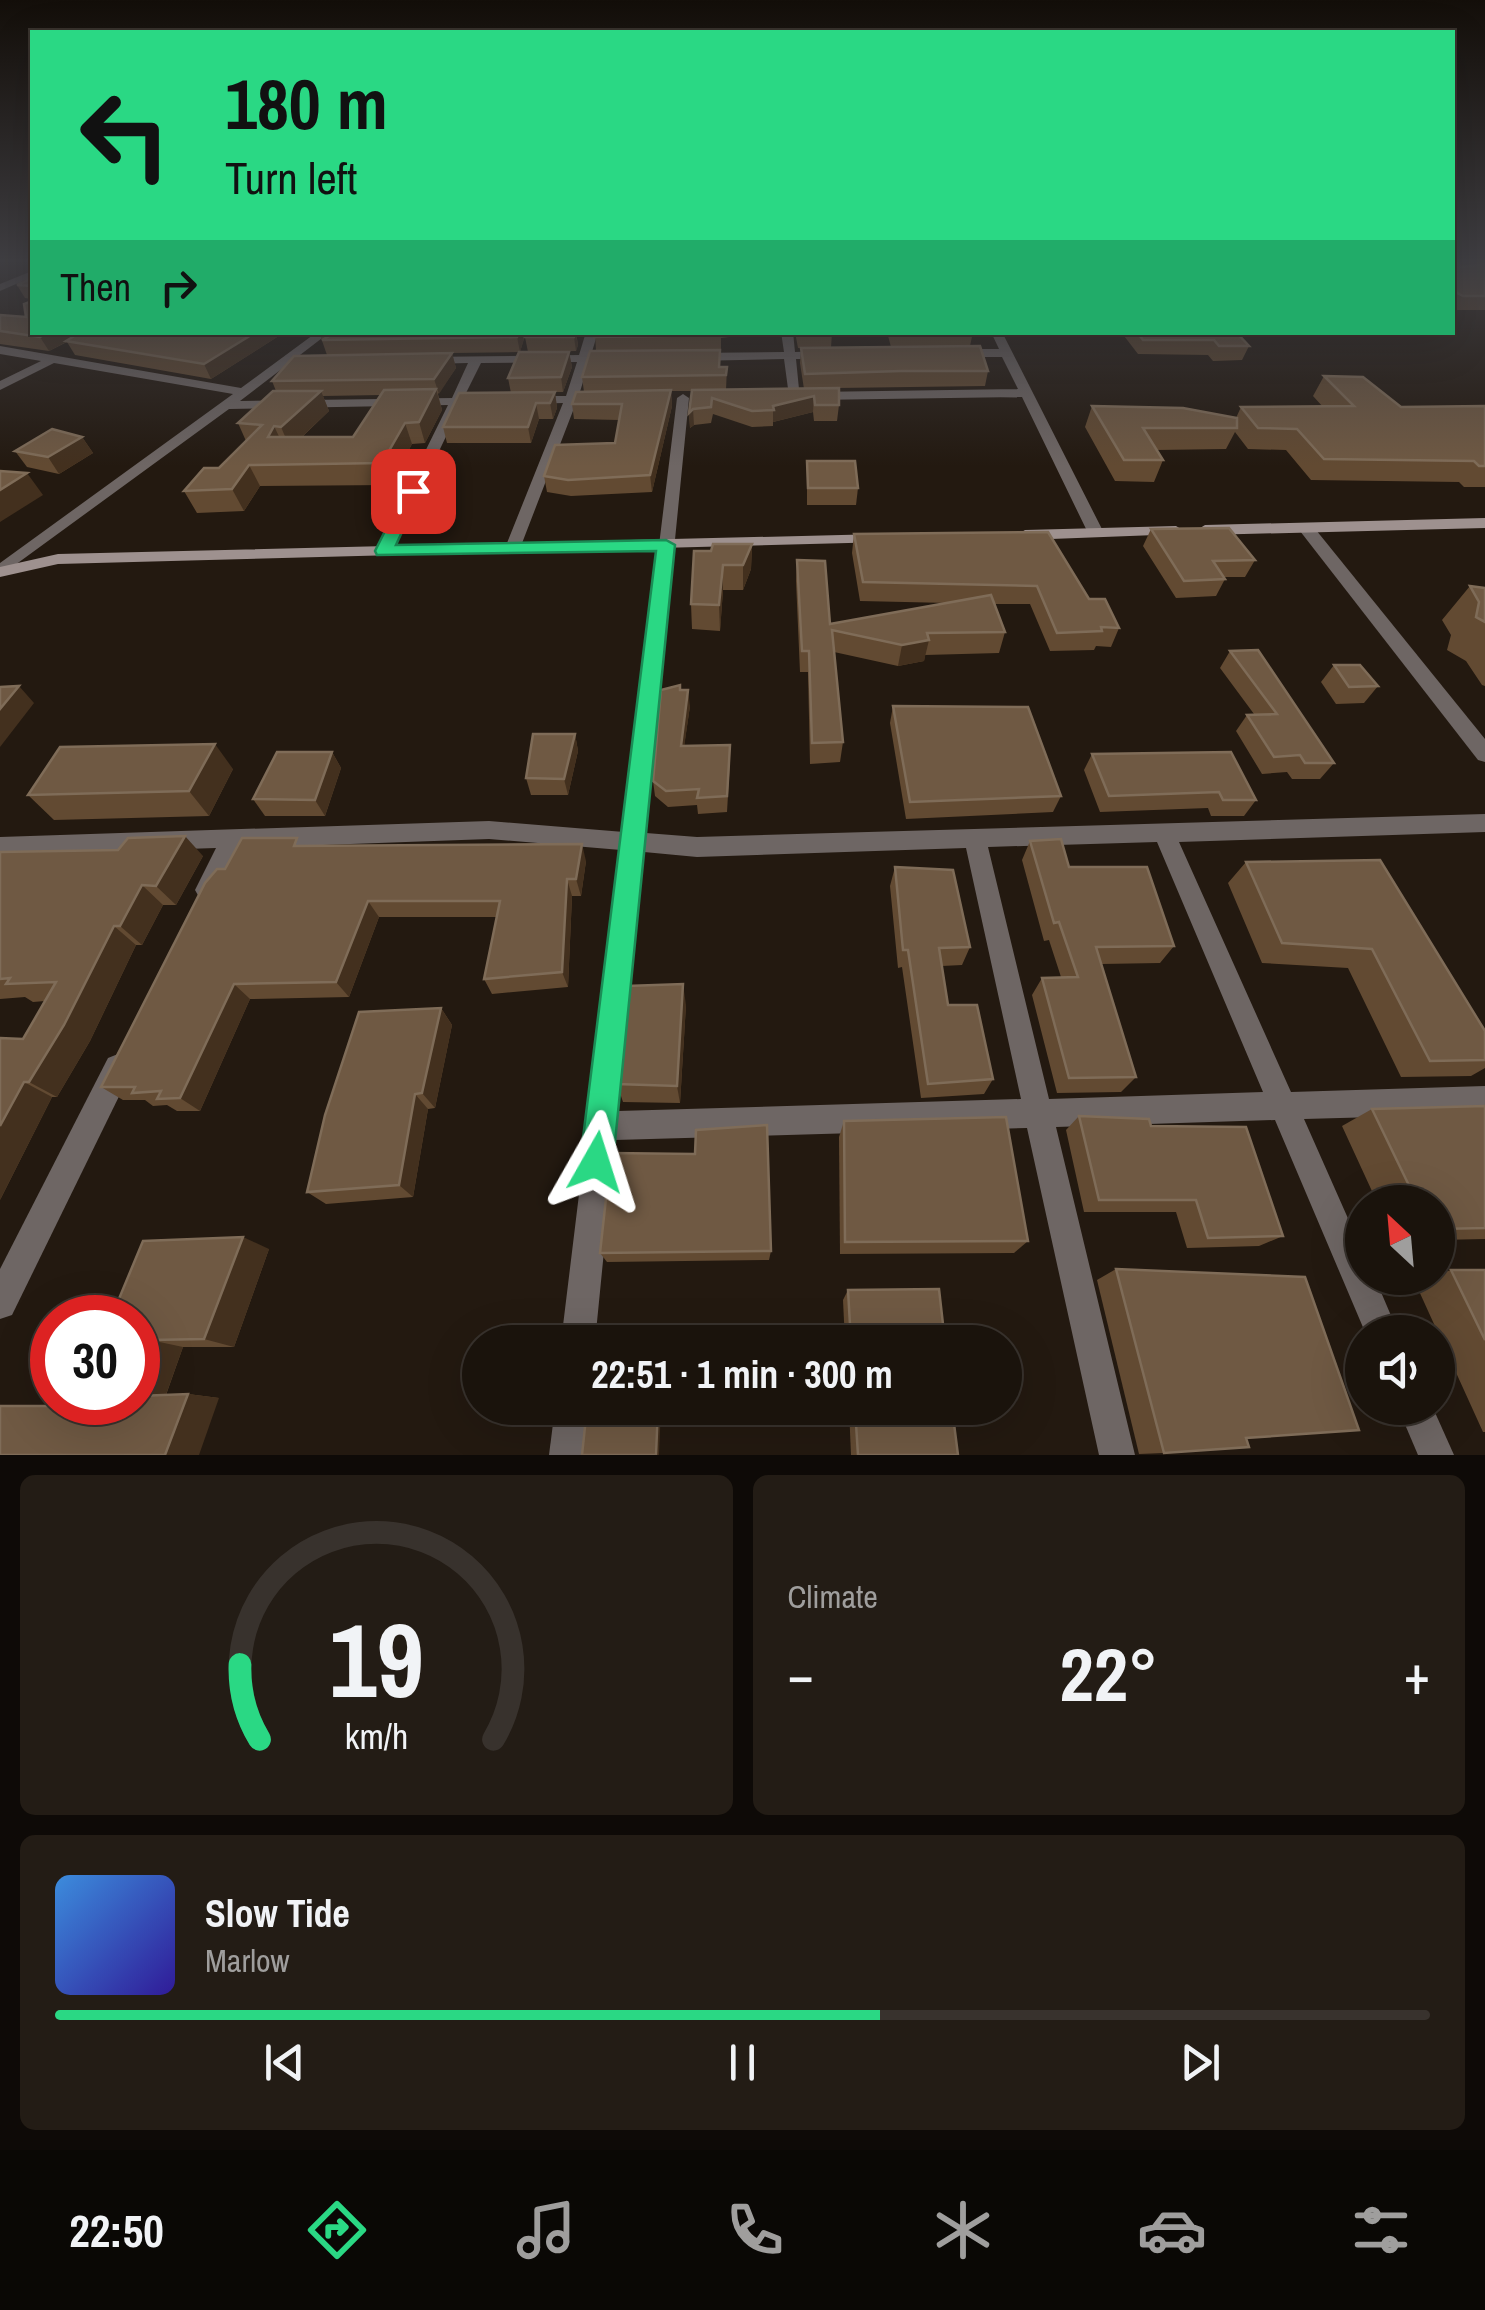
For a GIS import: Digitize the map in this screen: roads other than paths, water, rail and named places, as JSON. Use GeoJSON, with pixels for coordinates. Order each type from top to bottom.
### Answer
{"type":"FeatureCollection","features":[{"type":"Feature","properties":{"kind":"street"},"geometry":{"type":"LineString","coordinates":[[0,572],[322,335]]}},
{"type":"Feature","properties":{"kind":"street"},"geometry":{"type":"LineString","coordinates":[[513,548],[572,400],[591,335]]}},
{"type":"Feature","properties":{"kind":"street"},"geometry":{"type":"LineString","coordinates":[[788,335],[795,396]]}},
{"type":"Feature","properties":{"kind":"street"},"geometry":{"type":"LineString","coordinates":[[998,335],[1096,533]]}},
{"type":"Feature","properties":{"kind":"street"},"geometry":{"type":"LineString","coordinates":[[0,350],[244,392]]}},
{"type":"Feature","properties":{"kind":"street"},"geometry":{"type":"LineString","coordinates":[[0,386],[68,351]]}},
{"type":"Feature","properties":{"kind":"street"},"geometry":{"type":"LineString","coordinates":[[947,353],[1006,352]]}},
{"type":"Feature","properties":{"kind":"street"},"geometry":{"type":"LineString","coordinates":[[678,357],[849,354]]}},
{"type":"Feature","properties":{"kind":"street"},"geometry":{"type":"LineString","coordinates":[[419,360],[622,358]]}},
{"type":"Feature","properties":{"kind":"street"},"geometry":{"type":"LineString","coordinates":[[384,551],[476,360]]}},
{"type":"Feature","properties":{"kind":"street"},"geometry":{"type":"LineString","coordinates":[[284,363],[304,362]]}},
{"type":"Feature","properties":{"kind":"street"},"geometry":{"type":"LineString","coordinates":[[776,396],[1026,393]]}},
{"type":"Feature","properties":{"kind":"street"},"geometry":{"type":"LineString","coordinates":[[580,1325],[683,398]]}},
{"type":"Feature","properties":{"kind":"street"},"geometry":{"type":"LineString","coordinates":[[514,400],[608,399]]}},
{"type":"Feature","properties":{"kind":"street"},"geometry":{"type":"LineString","coordinates":[[227,405],[494,401]]}},
{"type":"Feature","properties":{"kind":"street"},"geometry":{"type":"LineString","coordinates":[[998,536],[1485,524]]}},
{"type":"Feature","properties":{"kind":"street"},"geometry":{"type":"LineString","coordinates":[[1306,528],[1485,754]]}},
{"type":"Feature","properties":{"kind":"street"},"geometry":{"type":"LineString","coordinates":[[0,572],[58,559],[900,538]]}},
{"type":"Feature","properties":{"kind":"street"},"geometry":{"type":"LineString","coordinates":[[0,846],[489,830],[696,847],[1485,823]]}},
{"type":"Feature","properties":{"kind":"street"},"geometry":{"type":"LineString","coordinates":[[1164,832],[1375,1315]]}},
{"type":"Feature","properties":{"kind":"street"},"geometry":{"type":"LineString","coordinates":[[198,907],[233,838]]}},
{"type":"Feature","properties":{"kind":"street"},"geometry":{"type":"LineString","coordinates":[[975,838],[1117,1455]]}},
{"type":"Feature","properties":{"kind":"street"},"geometry":{"type":"LineString","coordinates":[[0,1304],[130,1045]]}},
{"type":"Feature","properties":{"kind":"street"},"geometry":{"type":"LineString","coordinates":[[600,1126],[1485,1100]]}},
{"type":"Feature","properties":{"kind":"street"},"geometry":{"type":"LineString","coordinates":[[567,1455],[570,1425]]}},
{"type":"Feature","properties":{"kind":"street"},"geometry":{"type":"LineString","coordinates":[[1423,1425],[1436,1455]]}}]}
